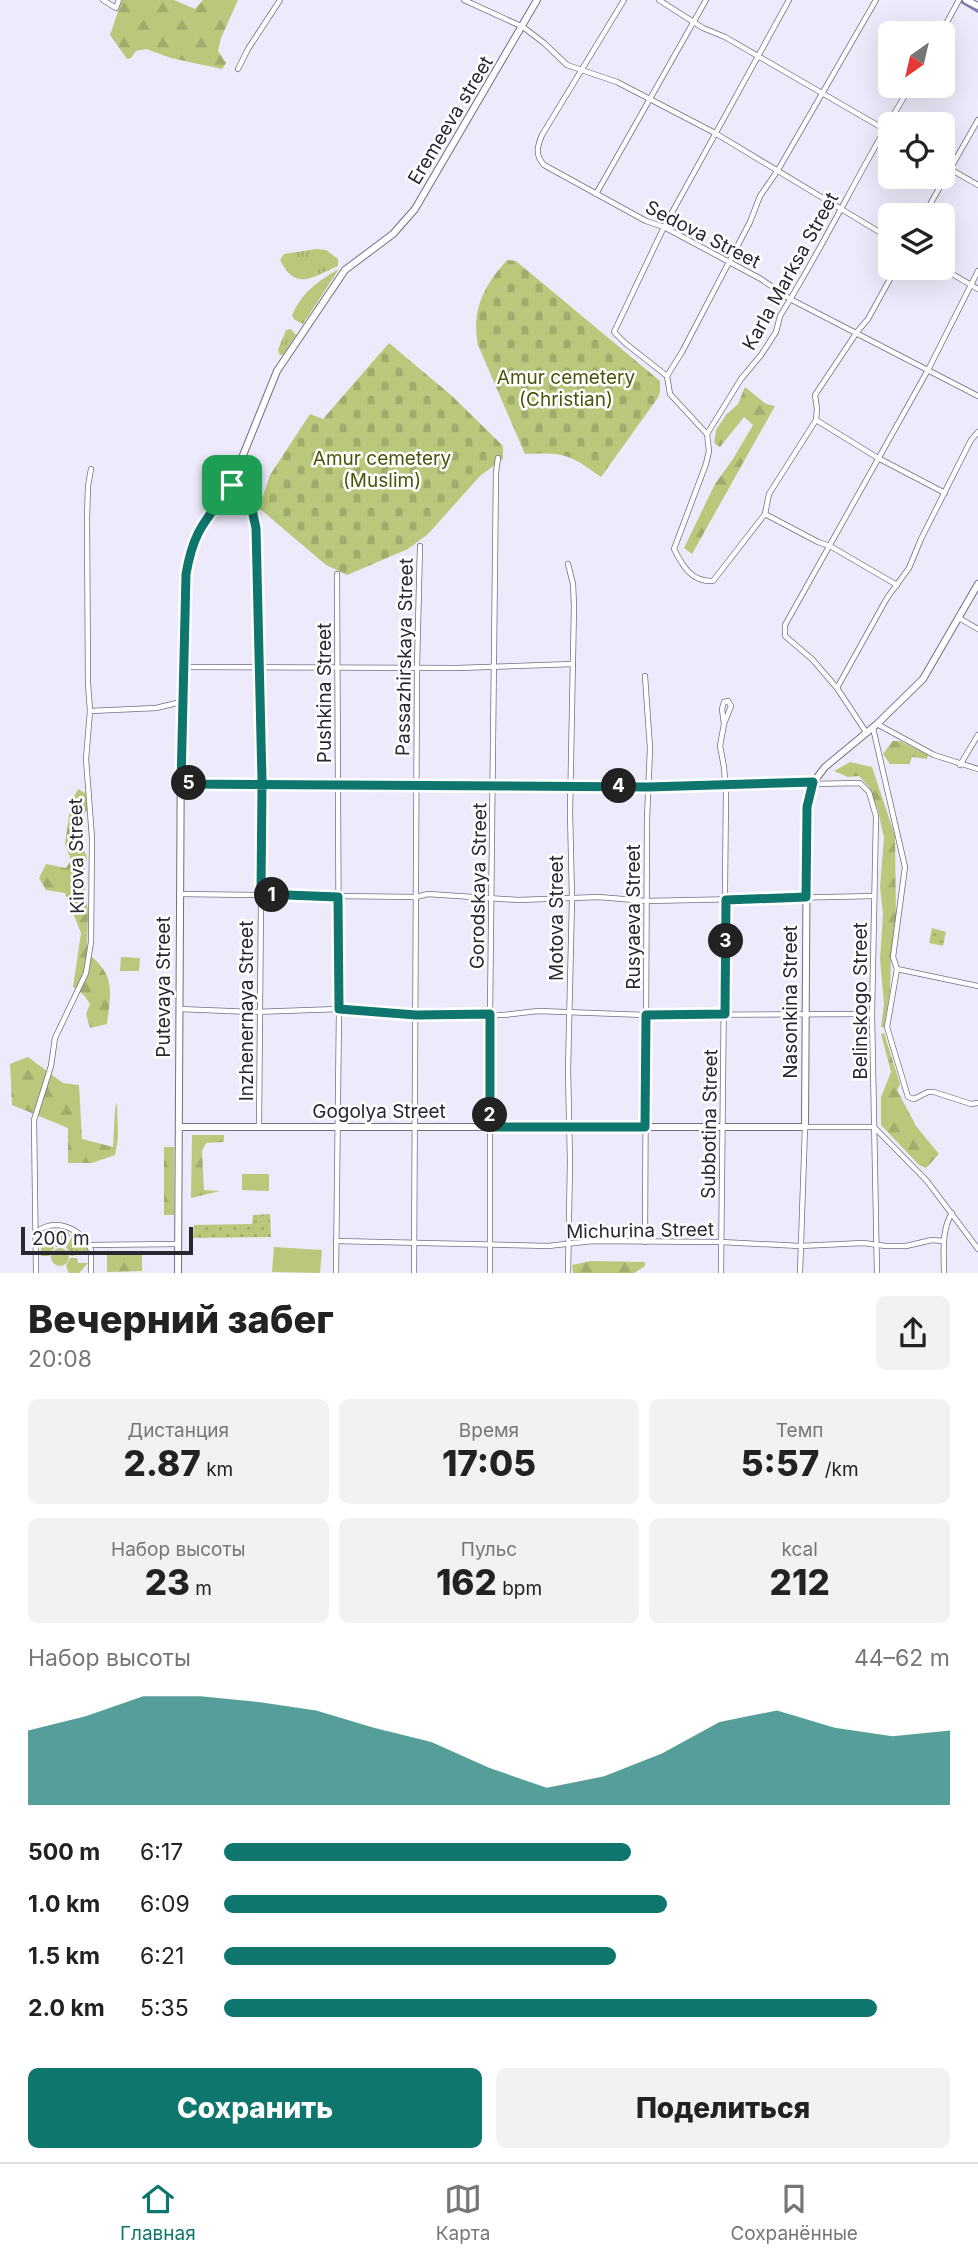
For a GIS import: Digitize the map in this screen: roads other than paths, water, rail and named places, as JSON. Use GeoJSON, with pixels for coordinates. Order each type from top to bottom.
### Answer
{"type":"FeatureCollection","features":[{"type":"Feature","properties":{"kind":"street"},"geometry":{"type":"LineString","coordinates":[[103,0],[116,8],[119,0]]}},
{"type":"Feature","properties":{"kind":"street"},"geometry":{"type":"LineString","coordinates":[[238,69],[280,0]]}},
{"type":"Feature","properties":{"kind":"street"},"geometry":{"type":"LineString","coordinates":[[464,0],[523,27],[567,65],[617,82],[715,133],[878,231]]}},
{"type":"Feature","properties":{"kind":"street"},"geometry":{"type":"LineString","coordinates":[[523,27],[537,0]]}},
{"type":"Feature","properties":{"kind":"street"},"geometry":{"type":"LineString","coordinates":[[580,70],[624,0]]}},
{"type":"Feature","properties":{"kind":"street"},"geometry":{"type":"LineString","coordinates":[[659,0],[878,126]]}},
{"type":"Feature","properties":{"kind":"street"},"geometry":{"type":"LineString","coordinates":[[596,194],[706,0]]}},
{"type":"Feature","properties":{"kind":"street"},"geometry":{"type":"LineString","coordinates":[[667,376],[614,332],[664,227],[789,0]]}},
{"type":"Feature","properties":{"kind":"street"},"geometry":{"type":"LineString","coordinates":[[707,433],[670,394],[667,376],[729,261],[760,196],[823,94],[876,0]]}},
{"type":"Feature","properties":{"kind":"street"},"geometry":{"type":"LineString","coordinates":[[948,21],[959,0]]}},
{"type":"Feature","properties":{"kind":"street"},"geometry":{"type":"LineString","coordinates":[[967,0],[978,6]]}},
{"type":"Feature","properties":{"kind":"street","name":"Eremeeva street"},"geometry":{"type":"LineString","coordinates":[[232,485],[276,371],[345,270],[393,234],[415,209],[523,27]]}},
{"type":"Feature","properties":{"kind":"street","name":"Sedova Street"},"geometry":{"type":"LineString","coordinates":[[580,70],[537,146],[537,153],[544,165],[646,221],[664,227],[729,261],[790,299],[978,396]]}},
{"type":"Feature","properties":{"kind":"street"},"geometry":{"type":"LineString","coordinates":[[955,160],[978,120]]}},
{"type":"Feature","properties":{"kind":"street","name":"Karla Marksa Street"},"geometry":{"type":"LineString","coordinates":[[765,514],[713,581],[702,581],[688,573],[674,549],[706,464],[709,451],[707,433],[741,379],[776,332],[779,316],[842,209],[878,140]]}},
{"type":"Feature","properties":{"kind":"street"},"geometry":{"type":"LineString","coordinates":[[955,172],[978,186]]}},
{"type":"Feature","properties":{"kind":"street"},"geometry":{"type":"LineString","coordinates":[[978,271],[928,370],[785,625],[785,636],[811,657],[872,727],[934,755],[978,769]]}},
{"type":"Feature","properties":{"kind":"street"},"geometry":{"type":"LineString","coordinates":[[955,275],[978,289]]}},
{"type":"Feature","properties":{"kind":"street"},"geometry":{"type":"LineString","coordinates":[[889,280],[868,319],[815,396],[816,420],[769,494],[765,514],[830,546],[897,585]]}},
{"type":"Feature","properties":{"kind":"street"},"geometry":{"type":"LineString","coordinates":[[816,420],[878,458],[945,493]]}},
{"type":"Feature","properties":{"kind":"street"},"geometry":{"type":"LineString","coordinates":[[837,688],[909,568],[920,539],[971,440],[978,432]]}},
{"type":"Feature","properties":{"kind":"street","name":"Gorodskaya Street"},"geometry":{"type":"LineString","coordinates":[[490,1273],[491,897],[498,458]]}},
{"type":"Feature","properties":{"kind":"street","name":"Kirova Street"},"geometry":{"type":"LineString","coordinates":[[36,1273],[34,1120],[51,1066],[58,1031],[86,973],[91,942],[92,838],[86,759],[90,711],[87,531],[91,469]]}},
{"type":"Feature","properties":{"kind":"street","name":"Putevaya Street"},"geometry":{"type":"LineString","coordinates":[[178,1273],[181,702],[186,574],[190,549],[200,526],[232,485]]}},
{"type":"Feature","properties":{"kind":"street","name":"Inzhenernaya Street"},"geometry":{"type":"LineString","coordinates":[[232,485],[241,489],[250,501],[256,528],[262,784],[259,1127]]}},
{"type":"Feature","properties":{"kind":"street","name":"Passazhirskaya Street"},"geometry":{"type":"LineString","coordinates":[[414,1273],[420,546]]}},
{"type":"Feature","properties":{"kind":"street","name":"Motova Street"},"geometry":{"type":"LineString","coordinates":[[568,564],[573,584],[574,606],[568,1273]]}},
{"type":"Feature","properties":{"kind":"street","name":"Pushkina Street"},"geometry":{"type":"LineString","coordinates":[[336,1273],[339,1009],[337,574]]}},
{"type":"Feature","properties":{"kind":"street"},"geometry":{"type":"LineString","coordinates":[[181,784],[648,787],[812,783],[825,767],[923,679],[978,584]]}},
{"type":"Feature","properties":{"kind":"street"},"geometry":{"type":"LineString","coordinates":[[959,618],[978,629]]}},
{"type":"Feature","properties":{"kind":"street"},"geometry":{"type":"LineString","coordinates":[[182,667],[495,667],[573,664]]}},
{"type":"Feature","properties":{"kind":"street","name":"Rusyaeva Street"},"geometry":{"type":"LineString","coordinates":[[645,676],[650,748],[646,901],[645,1242]]}},
{"type":"Feature","properties":{"kind":"street"},"geometry":{"type":"LineString","coordinates":[[90,711],[156,708],[181,702]]}},
{"type":"Feature","properties":{"kind":"street","name":"Subbotina Street"},"geometry":{"type":"LineString","coordinates":[[721,1273],[726,786],[720,746],[724,724]]}},
{"type":"Feature","properties":{"kind":"street"},"geometry":{"type":"LineString","coordinates":[[872,727],[906,877],[892,957],[897,969],[887,1027],[908,1097],[914,1099],[934,1092],[971,1104],[978,1103]]}},
{"type":"Feature","properties":{"kind":"street"},"geometry":{"type":"LineString","coordinates":[[960,765],[978,735]]}},
{"type":"Feature","properties":{"kind":"street","name":"Belinskogo Street"},"geometry":{"type":"LineString","coordinates":[[812,783],[858,782],[869,792],[874,806],[876,825],[872,1014],[877,1273]]}},
{"type":"Feature","properties":{"kind":"street","name":"Nasonkina Street"},"geometry":{"type":"LineString","coordinates":[[800,1273],[805,1127],[807,807],[812,783]]}},
{"type":"Feature","properties":{"kind":"street"},"geometry":{"type":"LineString","coordinates":[[180,894],[416,897],[428,894],[519,900],[599,897],[646,901],[874,896]]}},
{"type":"Feature","properties":{"kind":"street"},"geometry":{"type":"LineString","coordinates":[[897,969],[978,986]]}},
{"type":"Feature","properties":{"kind":"street"},"geometry":{"type":"LineString","coordinates":[[179,1009],[339,1009],[416,1015],[538,1011],[646,1015],[872,1014]]}},
{"type":"Feature","properties":{"kind":"street","name":"Gogolya Street"},"geometry":{"type":"LineString","coordinates":[[179,1127],[874,1127]]}},
{"type":"Feature","properties":{"kind":"street"},"geometry":{"type":"LineString","coordinates":[[874,1127],[927,1181],[978,1249]]}},
{"type":"Feature","properties":{"kind":"street"},"geometry":{"type":"LineString","coordinates":[[944,1273],[947,1221],[953,1213]]}},
{"type":"Feature","properties":{"kind":"street"},"geometry":{"type":"LineString","coordinates":[[35,1233],[46,1226],[65,1226],[75,1231],[90,1245],[93,1258],[91,1273]]}},
{"type":"Feature","properties":{"kind":"street","name":"Michurina Street"},"geometry":{"type":"LineString","coordinates":[[336,1241],[548,1246],[593,1241],[800,1246],[863,1243],[906,1246],[932,1240],[944,1241]]}},
{"type":"Feature","properties":{"kind":"street"},"geometry":{"type":"LineString","coordinates":[[90,1245],[179,1244]]}},
{"type":"Feature","properties":{"kind":"waterway"},"geometry":{"type":"LineString","coordinates":[[961,2],[978,12]]}},
{"type":"Feature","properties":{"kind":"park label","name":"Amur cemetery (Christian)"},"geometry":{"type":"Point","coordinates":[566,388]}},
{"type":"Feature","properties":{"kind":"park label","name":"Amur cemetery (Muslim)"},"geometry":{"type":"Point","coordinates":[382,469]}}]}
